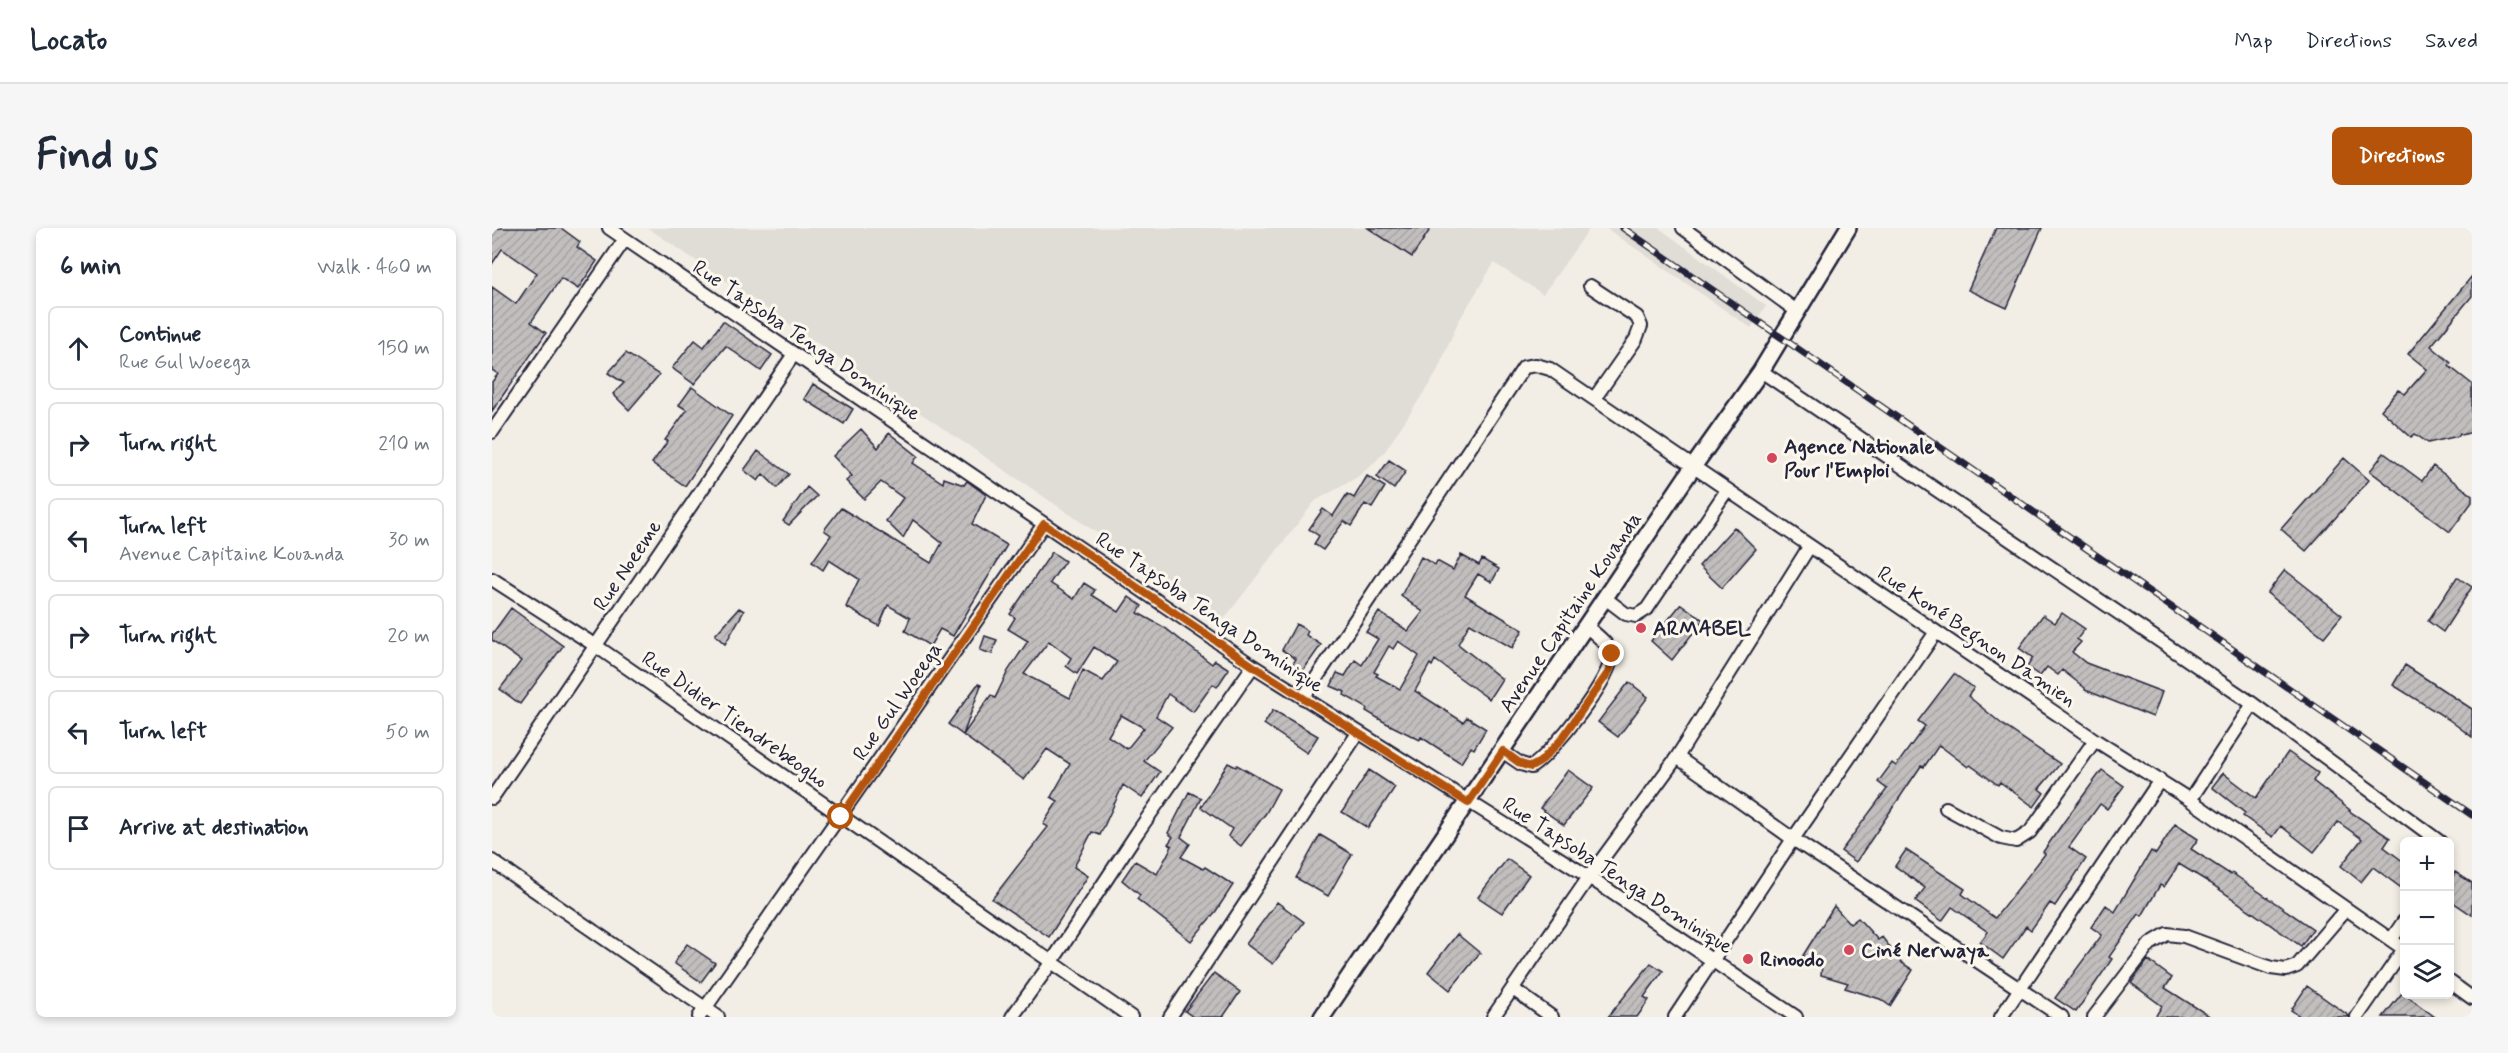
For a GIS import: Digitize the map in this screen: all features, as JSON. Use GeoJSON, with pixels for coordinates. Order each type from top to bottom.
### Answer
{"type":"FeatureCollection","features":[{"type":"Feature","properties":{"kind":"street","name":"Rue Tapsoba Tenga Dominique"},"geometry":{"type":"LineString","coordinates":[[609,228],[1253,666],[1589,878],[1713,959],[1796,1017]]}},
{"type":"Feature","properties":{"kind":"street"},"geometry":{"type":"LineString","coordinates":[[1683,228],[1798,312]]}},
{"type":"Feature","properties":{"kind":"street","name":"Avenue Capitaine Kouanda"},"geometry":{"type":"LineString","coordinates":[[1322,1017],[1693,466],[1761,370],[1848,228]]}},
{"type":"Feature","properties":{"kind":"street"},"geometry":{"type":"LineString","coordinates":[[492,432],[625,238]]}},
{"type":"Feature","properties":{"kind":"street"},"geometry":{"type":"LineString","coordinates":[[1590,286],[1637,317],[1641,326],[1636,339],[1594,399]]}},
{"type":"Feature","properties":{"kind":"street","name":"Rue Noeeme"},"geometry":{"type":"LineString","coordinates":[[492,798],[794,354]]}},
{"type":"Feature","properties":{"kind":"street","name":"Rue Koné Begnon Damien"},"geometry":{"type":"LineString","coordinates":[[1303,698],[1524,367],[1536,365],[1550,369],[2095,740],[2190,800],[2400,946]]}},
{"type":"Feature","properties":{"kind":"street"},"geometry":{"type":"LineString","coordinates":[[1761,370],[2253,704],[2433,837]]}},
{"type":"Feature","properties":{"kind":"street"},"geometry":{"type":"LineString","coordinates":[[1605,598],[1626,614],[1636,615],[1647,609],[1727,490]]}},
{"type":"Feature","properties":{"kind":"street","name":"Rue Gul Woeega"},"geometry":{"type":"LineString","coordinates":[[702,1012],[841,817],[1044,524]]}},
{"type":"Feature","properties":{"kind":"street"},"geometry":{"type":"LineString","coordinates":[[1493,1017],[1589,878],[1677,758],[1809,547]]}},
{"type":"Feature","properties":{"kind":"street","name":"Rue Didier Tiendrebeogho"},"geometry":{"type":"LineString","coordinates":[[492,579],[596,646],[1131,1017]]}},
{"type":"Feature","properties":{"kind":"street"},"geometry":{"type":"LineString","coordinates":[[1503,751],[1521,764],[1531,767],[1540,762],[1561,740],[1610,670],[1612,654],[1587,626]]}},
{"type":"Feature","properties":{"kind":"street"},"geometry":{"type":"LineString","coordinates":[[1675,1017],[1793,839],[1936,632]]}},
{"type":"Feature","properties":{"kind":"street"},"geometry":{"type":"LineString","coordinates":[[1012,1017],[1253,666]]}},
{"type":"Feature","properties":{"kind":"street"},"geometry":{"type":"LineString","coordinates":[[2190,800],[2253,704]]}},
{"type":"Feature","properties":{"kind":"street"},"geometry":{"type":"LineString","coordinates":[[1170,1017],[1358,733]]}},
{"type":"Feature","properties":{"kind":"street"},"geometry":{"type":"LineString","coordinates":[[1946,808],[2001,838],[2016,841],[2030,832],[2095,740]]}},
{"type":"Feature","properties":{"kind":"street"},"geometry":{"type":"LineString","coordinates":[[1677,758],[1793,839],[2062,1017]]}},
{"type":"Feature","properties":{"kind":"street"},"geometry":{"type":"LineString","coordinates":[[2001,1017],[2160,780]]}},
{"type":"Feature","properties":{"kind":"street"},"geometry":{"type":"LineString","coordinates":[[492,861],[702,1012],[718,1017]]}},
{"type":"Feature","properties":{"kind":"street"},"geometry":{"type":"LineString","coordinates":[[2094,1017],[2150,944],[2167,934],[2184,936],[2271,968],[2286,970],[2297,966],[2346,909]]}},
{"type":"Feature","properties":{"kind":"street"},"geometry":{"type":"LineString","coordinates":[[2391,940],[2400,927]]}},
{"type":"Feature","properties":{"kind":"street"},"geometry":{"type":"LineString","coordinates":[[2357,1017],[2400,955]]}},
{"type":"Feature","properties":{"kind":"street"},"geometry":{"type":"LineString","coordinates":[[2454,985],[2472,998]]}},
{"type":"Feature","properties":{"kind":"street"},"geometry":{"type":"LineString","coordinates":[[1513,989],[1552,1017]]}},
{"type":"Feature","properties":{"kind":"shaded area"},"geometry":{"type":"Polygon","coordinates":[[[648,228],[1590,228],[1543,294],[1494,263],[1458,322],[1436,374],[1385,451],[1356,478],[1315,501],[1224,619],[648,228]]]}},
{"type":"Feature","properties":{"kind":"shaded area"},"geometry":{"type":"Polygon","coordinates":[[[1606,228],[1659,228],[1766,306],[1751,328],[1606,228]]]}},
{"type":"Feature","properties":{"kind":"building"},"geometry":{"type":"Polygon","coordinates":[[[492,228],[561,228],[580,242],[577,247],[597,261],[578,289],[561,278],[531,322],[546,333],[492,411],[492,382],[498,374],[492,370],[492,287],[516,304],[537,273],[502,249],[492,264],[492,228]]]}},
{"type":"Feature","properties":{"kind":"building"},"geometry":{"type":"Polygon","coordinates":[[[1368,228],[1431,228],[1412,257],[1368,228]]]}},
{"type":"Feature","properties":{"kind":"building"},"geometry":{"type":"Polygon","coordinates":[[[1996,228],[2042,228],[2007,308],[1968,290],[1996,228]]]}},
{"type":"Feature","properties":{"kind":"building"},"geometry":{"type":"Polygon","coordinates":[[[2472,276],[2472,296],[2431,346],[2451,363],[2449,366],[2472,384],[2472,432],[2462,435],[2460,433],[2458,436],[2428,443],[2415,434],[2411,437],[2381,410],[2398,390],[2405,394],[2427,369],[2408,354],[2472,276]]]}},
{"type":"Feature","properties":{"kind":"building"},"geometry":{"type":"Polygon","coordinates":[[[723,321],[772,355],[761,371],[726,346],[694,384],[672,368],[695,340],[704,347],[723,321]]]}},
{"type":"Feature","properties":{"kind":"building"},"geometry":{"type":"Polygon","coordinates":[[[626,353],[659,375],[629,410],[613,394],[624,383],[608,373],[626,353]]]}},
{"type":"Feature","properties":{"kind":"building"},"geometry":{"type":"Polygon","coordinates":[[[813,384],[853,409],[844,424],[804,399],[813,384]]]}},
{"type":"Feature","properties":{"kind":"building"},"geometry":{"type":"Polygon","coordinates":[[[692,387],[732,416],[685,486],[652,463],[668,441],[665,440],[687,410],[679,405],[692,387]]]}},
{"type":"Feature","properties":{"kind":"building"},"geometry":{"type":"Polygon","coordinates":[[[861,429],[878,448],[889,433],[918,456],[913,463],[943,483],[944,478],[964,485],[967,481],[986,495],[972,524],[1007,545],[953,636],[940,629],[930,646],[905,631],[910,618],[888,605],[879,626],[846,607],[859,579],[829,560],[823,570],[812,562],[831,535],[824,530],[841,508],[931,563],[942,543],[913,520],[903,538],[886,521],[903,498],[881,482],[864,499],[846,481],[852,476],[833,456],[861,429]]]}},
{"type":"Feature","properties":{"kind":"building"},"geometry":{"type":"Polygon","coordinates":[[[758,451],[789,474],[777,488],[763,474],[758,481],[744,470],[758,451]]]}},
{"type":"Feature","properties":{"kind":"building"},"geometry":{"type":"Polygon","coordinates":[[[2384,453],[2422,481],[2433,466],[2472,495],[2472,502],[2450,532],[2370,471],[2384,453]]]}},
{"type":"Feature","properties":{"kind":"building"},"geometry":{"type":"Polygon","coordinates":[[[2344,458],[2369,480],[2306,551],[2281,529],[2344,458]]]}},
{"type":"Feature","properties":{"kind":"building"},"geometry":{"type":"Polygon","coordinates":[[[1389,460],[1406,471],[1394,489],[1377,477],[1389,460]]]}},
{"type":"Feature","properties":{"kind":"building"},"geometry":{"type":"Polygon","coordinates":[[[1367,476],[1385,487],[1372,508],[1365,504],[1351,526],[1344,521],[1323,550],[1314,544],[1319,536],[1309,529],[1323,509],[1333,516],[1347,494],[1354,498],[1367,476]]]}},
{"type":"Feature","properties":{"kind":"building"},"geometry":{"type":"Polygon","coordinates":[[[807,487],[817,496],[789,525],[783,521],[807,487]]]}},
{"type":"Feature","properties":{"kind":"building"},"geometry":{"type":"Polygon","coordinates":[[[1734,527],[1756,549],[1722,588],[1699,566],[1734,527]]]}},
{"type":"Feature","properties":{"kind":"building"},"geometry":{"type":"Polygon","coordinates":[[[1052,552],[1065,561],[1050,583],[1074,599],[1084,583],[1095,590],[1092,595],[1119,612],[1129,597],[1142,606],[1138,613],[1165,628],[1212,664],[1215,660],[1229,669],[1217,687],[1213,684],[1193,712],[1168,694],[1156,716],[1172,727],[1144,761],[1160,772],[1142,798],[1123,785],[1100,835],[1092,832],[1074,867],[1088,876],[1049,937],[992,899],[1048,827],[1043,824],[1058,801],[1051,797],[1070,764],[1047,749],[1024,780],[963,735],[991,695],[995,698],[1008,671],[1028,641],[1008,629],[1015,618],[1010,614],[1052,552]],[[1049,641],[1024,674],[1070,698],[1083,670],[1103,681],[1117,662],[1094,647],[1077,674],[1066,666],[1071,658],[1049,641]],[[1121,715],[1108,736],[1127,749],[1144,728],[1121,715]]]}},
{"type":"Feature","properties":{"kind":"building"},"geometry":{"type":"Polygon","coordinates":[[[1461,555],[1479,565],[1482,559],[1499,569],[1492,582],[1478,574],[1465,595],[1523,630],[1512,648],[1470,623],[1458,644],[1502,679],[1489,699],[1435,660],[1432,666],[1430,664],[1415,691],[1463,722],[1467,717],[1486,729],[1474,749],[1471,747],[1461,763],[1421,737],[1420,740],[1386,723],[1366,711],[1367,708],[1344,695],[1345,692],[1331,686],[1337,673],[1345,676],[1355,660],[1362,665],[1378,639],[1366,632],[1379,612],[1408,631],[1423,612],[1401,596],[1421,557],[1435,565],[1437,561],[1453,570],[1461,555]],[[1398,641],[1393,649],[1389,646],[1374,672],[1378,674],[1376,676],[1400,689],[1419,656],[1398,641]]]}},
{"type":"Feature","properties":{"kind":"building"},"geometry":{"type":"Polygon","coordinates":[[[2285,570],[2342,615],[2324,637],[2267,593],[2285,570]]]}},
{"type":"Feature","properties":{"kind":"building"},"geometry":{"type":"Polygon","coordinates":[[[2457,577],[2472,587],[2443,632],[2428,621],[2457,577]]]}},
{"type":"Feature","properties":{"kind":"building"},"geometry":{"type":"Polygon","coordinates":[[[1681,604],[1703,620],[1672,660],[1651,641],[1681,604]]]}},
{"type":"Feature","properties":{"kind":"building"},"geometry":{"type":"Polygon","coordinates":[[[511,608],[563,646],[520,704],[500,689],[521,661],[492,640],[492,634],[511,608]]]}},
{"type":"Feature","properties":{"kind":"building"},"geometry":{"type":"Polygon","coordinates":[[[739,608],[744,611],[725,644],[715,635],[739,608]]]}},
{"type":"Feature","properties":{"kind":"building"},"geometry":{"type":"Polygon","coordinates":[[[2062,613],[2085,629],[2077,639],[2081,642],[2072,652],[2086,663],[2162,692],[2153,717],[2085,690],[2062,670],[2058,675],[2047,667],[2040,676],[2027,667],[2033,658],[2019,648],[2043,615],[2055,623],[2062,613]]]}},
{"type":"Feature","properties":{"kind":"building"},"geometry":{"type":"Polygon","coordinates":[[[1296,624],[1308,631],[1306,635],[1321,645],[1300,675],[1290,668],[1296,659],[1282,650],[1296,624]]]}},
{"type":"Feature","properties":{"kind":"building"},"geometry":{"type":"Polygon","coordinates":[[[985,636],[997,640],[992,654],[980,650],[985,636]]]}},
{"type":"Feature","properties":{"kind":"building"},"geometry":{"type":"Polygon","coordinates":[[[2405,665],[2472,709],[2472,737],[2448,719],[2393,685],[2405,665]]]}},
{"type":"Feature","properties":{"kind":"building"},"geometry":{"type":"Polygon","coordinates":[[[1954,674],[1974,688],[1968,696],[2003,725],[2060,764],[2039,789],[2044,793],[2034,807],[2000,782],[1998,785],[1970,765],[1968,767],[1939,745],[1924,767],[1921,766],[1856,862],[1841,851],[1887,789],[1878,782],[1892,763],[1896,766],[1925,726],[1918,721],[1954,674]]]}},
{"type":"Feature","properties":{"kind":"building"},"geometry":{"type":"Polygon","coordinates":[[[1629,682],[1648,697],[1618,737],[1598,722],[1629,682]]]}},
{"type":"Feature","properties":{"kind":"building"},"geometry":{"type":"Polygon","coordinates":[[[978,684],[981,685],[963,735],[948,724],[978,684]]]}},
{"type":"Feature","properties":{"kind":"building"},"geometry":{"type":"Polygon","coordinates":[[[1273,710],[1318,736],[1307,753],[1264,724],[1273,710]]]}},
{"type":"Feature","properties":{"kind":"building"},"geometry":{"type":"Polygon","coordinates":[[[2288,752],[2318,773],[2313,781],[2349,811],[2390,838],[2384,847],[2400,859],[2400,887],[2373,867],[2361,882],[2341,866],[2362,839],[2338,822],[2314,852],[2281,826],[2273,837],[2243,816],[2245,813],[2212,787],[2223,773],[2256,798],[2288,752]]]}},
{"type":"Feature","properties":{"kind":"building"},"geometry":{"type":"Polygon","coordinates":[[[1228,763],[1236,767],[1237,765],[1279,789],[1266,813],[1241,846],[1228,836],[1232,829],[1201,807],[1228,763]]]}},
{"type":"Feature","properties":{"kind":"building"},"geometry":{"type":"Polygon","coordinates":[[[1369,770],[1395,787],[1368,828],[1342,812],[1369,770]]]}},
{"type":"Feature","properties":{"kind":"building"},"geometry":{"type":"Polygon","coordinates":[[[1568,770],[1593,788],[1564,825],[1540,808],[1568,770]]]}},
{"type":"Feature","properties":{"kind":"building"},"geometry":{"type":"Polygon","coordinates":[[[2102,770],[2124,786],[2107,809],[2100,804],[2069,847],[2086,859],[2055,906],[2050,903],[2031,930],[2026,926],[2003,959],[1980,942],[1988,932],[1952,907],[1942,921],[1915,901],[1925,888],[1895,866],[1906,850],[1965,889],[1962,894],[1995,918],[2045,854],[2043,852],[2102,770]]]}},
{"type":"Feature","properties":{"kind":"building"},"geometry":{"type":"Polygon","coordinates":[[[1189,792],[1201,798],[1181,837],[1190,844],[1181,857],[1203,869],[1205,867],[1233,885],[1216,911],[1191,941],[1137,899],[1140,895],[1122,880],[1135,861],[1157,874],[1172,846],[1168,844],[1173,837],[1168,833],[1189,792]]]}},
{"type":"Feature","properties":{"kind":"building"},"geometry":{"type":"Polygon","coordinates":[[[2175,824],[2198,839],[2191,849],[2231,875],[2232,873],[2313,929],[2301,946],[2179,864],[2164,887],[2160,885],[2142,916],[2139,914],[2109,957],[2112,959],[2076,1012],[2055,998],[2102,935],[2091,927],[2106,905],[2115,912],[2151,851],[2156,854],[2175,824]]]}},
{"type":"Feature","properties":{"kind":"building"},"geometry":{"type":"Polygon","coordinates":[[[1320,835],[1352,854],[1328,896],[1296,878],[1320,835]]]}},
{"type":"Feature","properties":{"kind":"building"},"geometry":{"type":"Polygon","coordinates":[[[1507,859],[1529,875],[1502,913],[1478,897],[1507,859]]]}},
{"type":"Feature","properties":{"kind":"building"},"geometry":{"type":"Polygon","coordinates":[[[2455,872],[2472,883],[2472,915],[2454,903],[2455,872]]]}},
{"type":"Feature","properties":{"kind":"building"},"geometry":{"type":"Polygon","coordinates":[[[1277,902],[1304,922],[1273,964],[1246,944],[1277,902]]]}},
{"type":"Feature","properties":{"kind":"building","name":"Ciné Nerwaya"},"geometry":{"type":"Polygon","coordinates":[[[1834,906],[1850,924],[1858,918],[1878,940],[1882,937],[1902,963],[1913,970],[1890,1006],[1880,999],[1845,988],[1848,983],[1821,975],[1822,965],[1802,957],[1834,906]]]}},
{"type":"Feature","properties":{"kind":"building"},"geometry":{"type":"Polygon","coordinates":[[[1457,934],[1480,953],[1450,990],[1428,972],[1457,934]]]}},
{"type":"Feature","properties":{"kind":"building"},"geometry":{"type":"Polygon","coordinates":[[[687,944],[715,963],[701,982],[674,963],[687,944]]]}},
{"type":"Feature","properties":{"kind":"building"},"geometry":{"type":"Polygon","coordinates":[[[2148,960],[2172,978],[2165,988],[2211,1017],[2155,1017],[2162,1006],[2131,983],[2148,960]]]}},
{"type":"Feature","properties":{"kind":"building"},"geometry":{"type":"Polygon","coordinates":[[[1651,963],[1663,971],[1644,997],[1649,1000],[1637,1017],[1608,1017],[1651,963]]]}},
{"type":"Feature","properties":{"kind":"building"},"geometry":{"type":"Polygon","coordinates":[[[1214,973],[1240,992],[1223,1017],[1193,1017],[1185,1011],[1214,973]]]}},
{"type":"Feature","properties":{"kind":"building"},"geometry":{"type":"Polygon","coordinates":[[[2307,986],[2349,1017],[2301,1017],[2291,1010],[2307,986]]]}},
{"type":"Feature","properties":{"kind":"building"},"geometry":{"type":"Polygon","coordinates":[[[2400,996],[2400,999],[2411,999],[2435,1017],[2383,1017],[2400,996]]]}},
{"type":"Feature","properties":{"kind":"railway"},"geometry":{"type":"LineString","coordinates":[[1623,228],[2472,815]]}},
{"type":"Feature","properties":{"kind":"place","name":"Agence Nationale Pour l'Emploi"},"geometry":{"type":"Point","coordinates":[1772,458]}},
{"type":"Feature","properties":{"kind":"place","name":"ARMABEL"},"geometry":{"type":"Point","coordinates":[1641,628]}},
{"type":"Feature","properties":{"kind":"place","name":"Ciné Nerwaya"},"geometry":{"type":"Point","coordinates":[1849,950]}},
{"type":"Feature","properties":{"kind":"place","name":"Rinoodo"},"geometry":{"type":"Point","coordinates":[1748,959]}},
{"type":"Feature","properties":{"kind":"route"},"geometry":{"type":"LineString","coordinates":[[841,817],[1044,524],[1253,666],[1468,803],[1503,751],[1521,764],[1531,767],[1540,762],[1561,740],[1610,670],[1612,654]]}}]}
